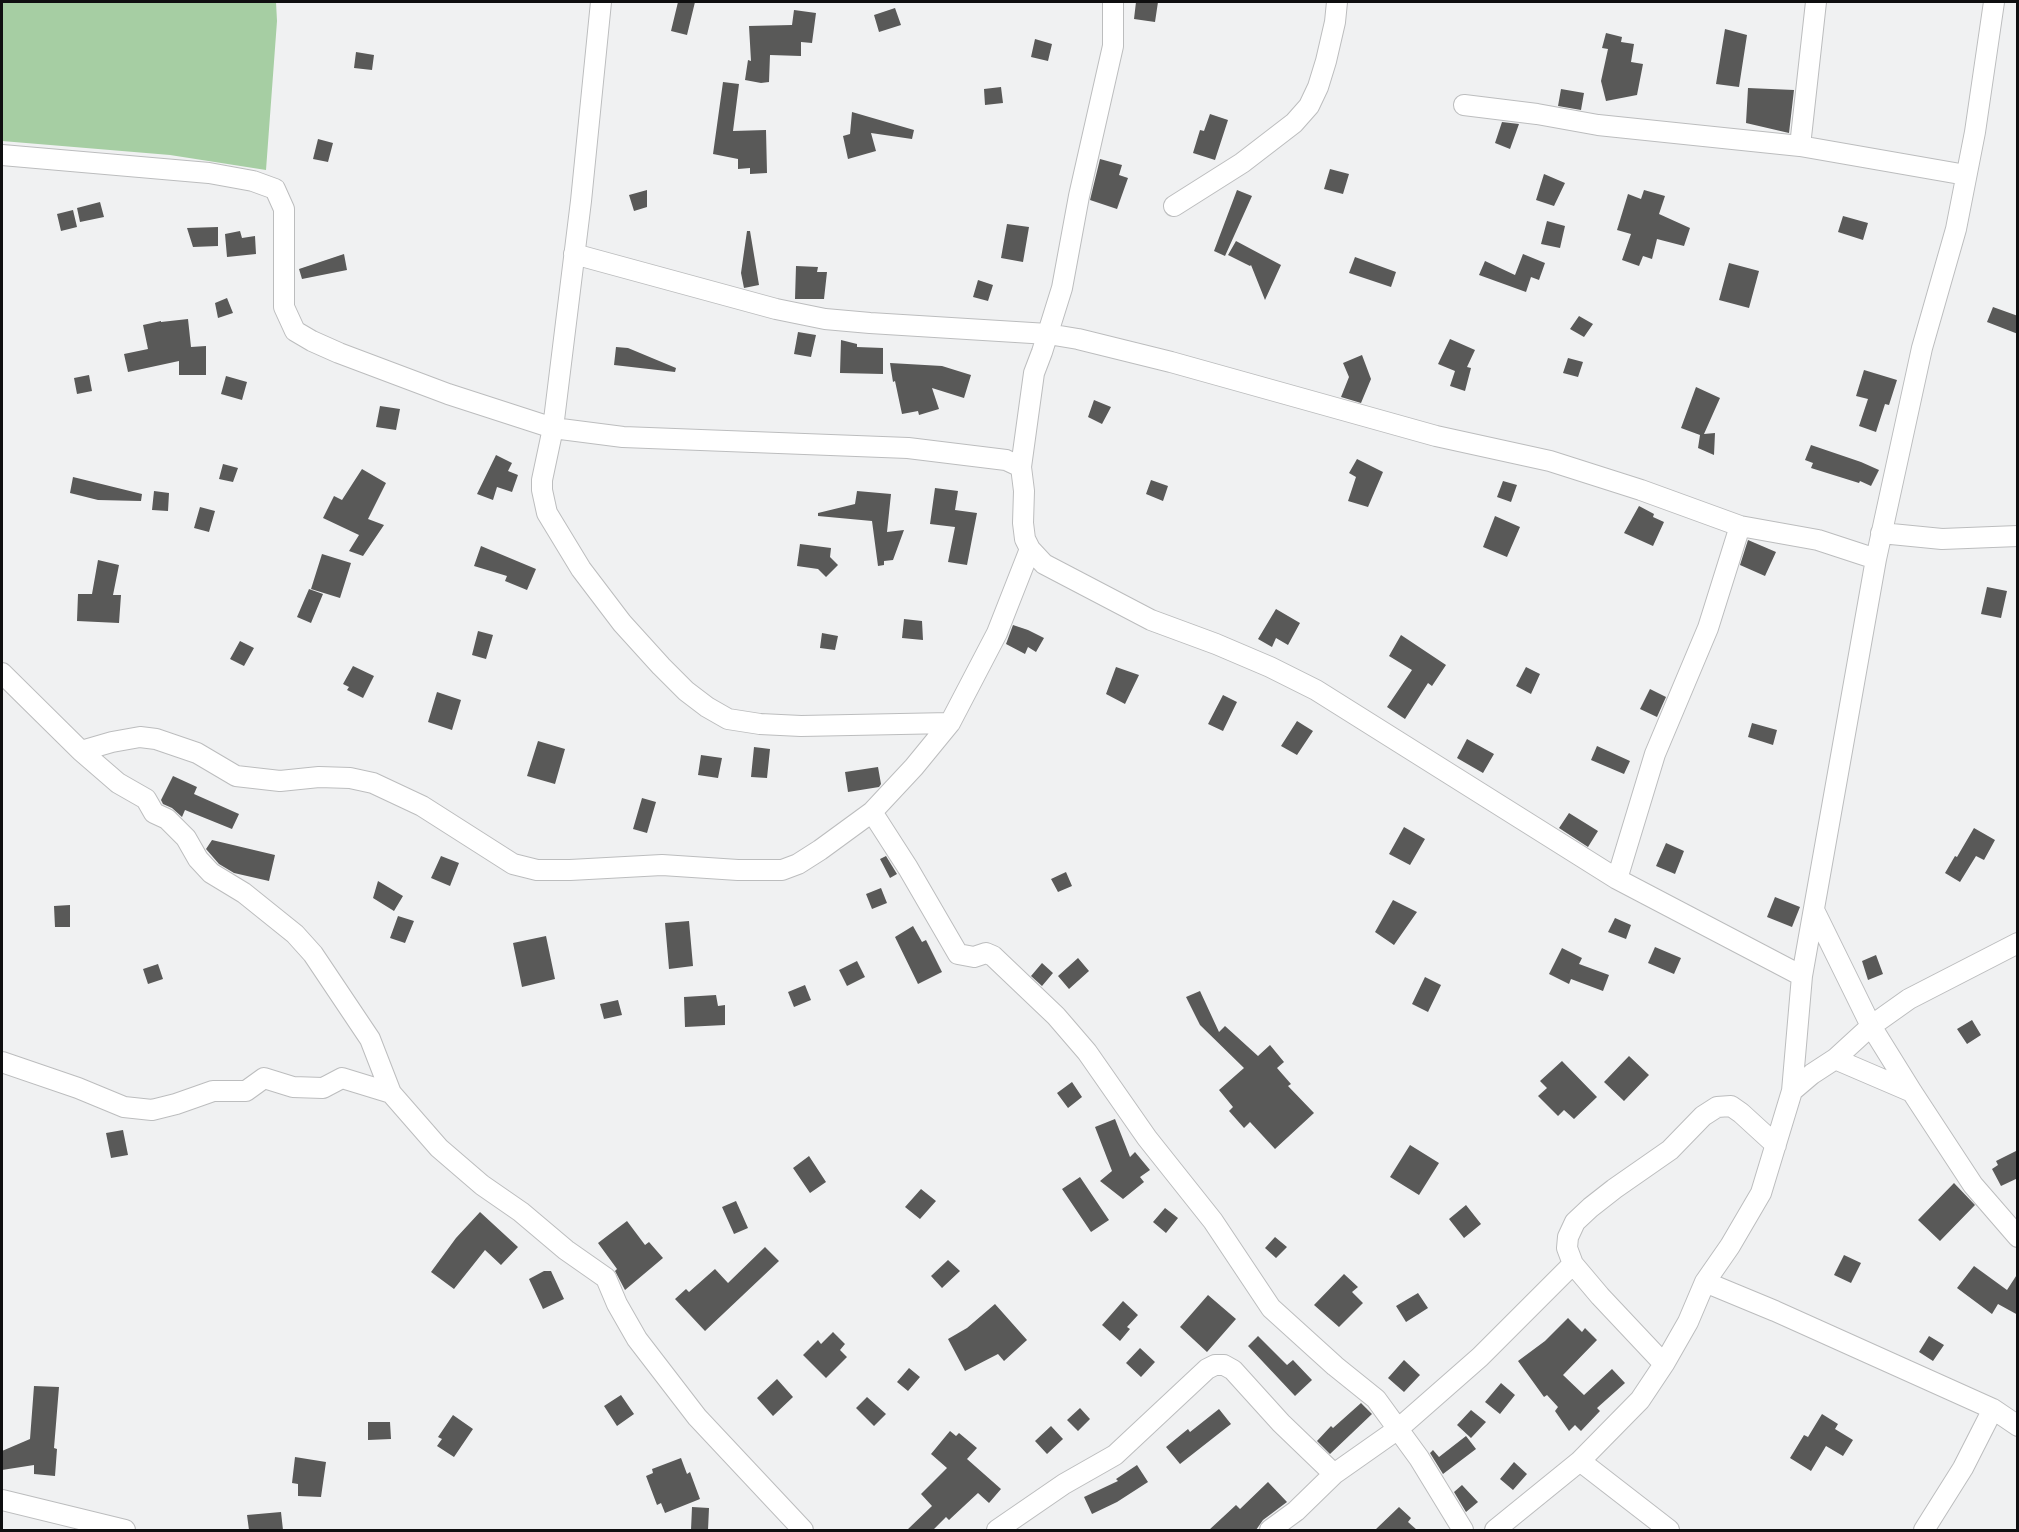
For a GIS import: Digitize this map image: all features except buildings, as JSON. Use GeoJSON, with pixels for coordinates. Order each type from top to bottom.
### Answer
{"type":"FeatureCollection","features":[{"type":"Feature","properties":{"kind":"street"},"geometry":{"type":"LineString","coordinates":[[601,2],[553,428],[542,480],[547,513],[581,568],[622,622],[686,691],[728,719],[760,724],[801,726],[950,723]]}},
{"type":"Feature","properties":{"kind":"street"},"geometry":{"type":"LineString","coordinates":[[1113,2],[1113,45],[1079,196],[1062,288],[1034,374],[1020,467],[1024,491],[1023,523],[1025,539],[1030,549],[1044,564],[1151,620],[1216,644],[1316,690],[1617,879],[1802,976]]}},
{"type":"Feature","properties":{"kind":"street"},"geometry":{"type":"LineString","coordinates":[[1174,206],[1242,163],[1294,123],[1309,106],[1326,61],[1337,2]]}},
{"type":"Feature","properties":{"kind":"street"},"geometry":{"type":"LineString","coordinates":[[1800,146],[1816,2]]}},
{"type":"Feature","properties":{"kind":"street"},"geometry":{"type":"LineString","coordinates":[[1495,1530],[1580,1461],[1640,1400],[1688,1322],[1705,1282],[1730,1246],[1761,1193],[1792,1091],[1802,976],[1876,559],[1922,348],[1956,229],[1975,132],[1994,2]]}},
{"type":"Feature","properties":{"kind":"street"},"geometry":{"type":"LineString","coordinates":[[1464,105],[1537,114],[1598,125],[1800,146],[1966,175]]}},
{"type":"Feature","properties":{"kind":"street"},"geometry":{"type":"LineString","coordinates":[[2,155],[209,174],[253,181],[275,189],[284,209],[284,307],[295,331],[339,353],[448,394],[553,428],[623,437],[908,448],[1006,460],[1020,467]]}},
{"type":"Feature","properties":{"kind":"street"},"geometry":{"type":"LineString","coordinates":[[574,254],[776,309],[825,319],[1048,334],[1171,362],[1436,436],[1550,461],[1641,490],[1740,526],[1818,540],[1876,559]]}},
{"type":"Feature","properties":{"kind":"street"},"geometry":{"type":"LineString","coordinates":[[1617,879],[1655,754],[1707,627],[1740,526]]}},
{"type":"Feature","properties":{"kind":"street"},"geometry":{"type":"LineString","coordinates":[[1881,533],[1942,539],[2018,536]]}},
{"type":"Feature","properties":{"kind":"street"},"geometry":{"type":"LineString","coordinates":[[81,752],[112,742],[140,737],[156,739],[197,753],[236,776],[280,781],[319,777],[350,778],[373,783],[422,806],[513,864],[537,870],[662,865],[738,870],[782,870],[798,864],[872,812],[914,767],[950,723],[997,633],[1030,549]]}},
{"type":"Feature","properties":{"kind":"street"},"geometry":{"type":"LineString","coordinates":[[2,673],[81,752],[118,783],[146,799],[154,813],[167,819],[186,838],[198,859],[211,873],[244,893],[295,934],[313,954],[370,1039],[391,1093],[439,1148],[566,1250],[606,1278],[617,1304],[637,1339],[697,1417],[803,1530]]}},
{"type":"Feature","properties":{"kind":"street"},"geometry":{"type":"LineString","coordinates":[[872,812],[958,954],[974,957],[986,953],[993,956],[1056,1016],[1088,1052],[1147,1138],[1213,1221],[1271,1308],[1335,1366],[1376,1399],[1419,1458],[1463,1530]]}},
{"type":"Feature","properties":{"kind":"street"},"geometry":{"type":"LineString","coordinates":[[1814,910],[1871,1026],[1912,1092],[1973,1185],[2018,1237]]}},
{"type":"Feature","properties":{"kind":"street"},"geometry":{"type":"LineString","coordinates":[[1792,1091],[1835,1059],[1871,1026],[1910,999],[2018,943]]}},
{"type":"Feature","properties":{"kind":"street"},"geometry":{"type":"LineString","coordinates":[[1835,1059],[1912,1092]]}},
{"type":"Feature","properties":{"kind":"street"},"geometry":{"type":"LineString","coordinates":[[2,1062],[78,1088],[124,1107],[152,1110],[213,1091],[246,1091],[264,1078],[293,1087],[323,1088],[342,1078],[391,1093]]}},
{"type":"Feature","properties":{"kind":"street"},"geometry":{"type":"LineString","coordinates":[[1664,1364],[1573,1264],[1567,1248],[1568,1237],[1575,1222],[1606,1195],[1670,1150],[1703,1116],[1717,1107],[1731,1106],[1776,1145]]}},
{"type":"Feature","properties":{"kind":"street"},"geometry":{"type":"LineString","coordinates":[[1270,1530],[1296,1510],[1334,1474],[1398,1429],[1480,1357],[1573,1264]]}},
{"type":"Feature","properties":{"kind":"street"},"geometry":{"type":"LineString","coordinates":[[1705,1282],[1993,1409],[2018,1426]]}},
{"type":"Feature","properties":{"kind":"street"},"geometry":{"type":"LineString","coordinates":[[997,1530],[1064,1484],[1115,1455],[1207,1369],[1215,1365],[1224,1365],[1233,1370],[1281,1423],[1334,1474]]}},
{"type":"Feature","properties":{"kind":"street"},"geometry":{"type":"LineString","coordinates":[[1924,1530],[1964,1468],[1993,1409]]}},
{"type":"Feature","properties":{"kind":"street"},"geometry":{"type":"LineString","coordinates":[[1580,1461],[1669,1530]]}},
{"type":"Feature","properties":{"kind":"street"},"geometry":{"type":"LineString","coordinates":[[2,1500],[125,1530]]}},
{"type":"Feature","properties":{"kind":"street"},"geometry":{"type":"LineString","coordinates":[[1296,1510],[1299,1530]]}},
{"type":"Feature","properties":{"kind":"green space"},"geometry":{"type":"Polygon","coordinates":[[[2,2],[276,2],[277,21],[266,170],[170,155],[2,141],[2,2]]]}}]}
